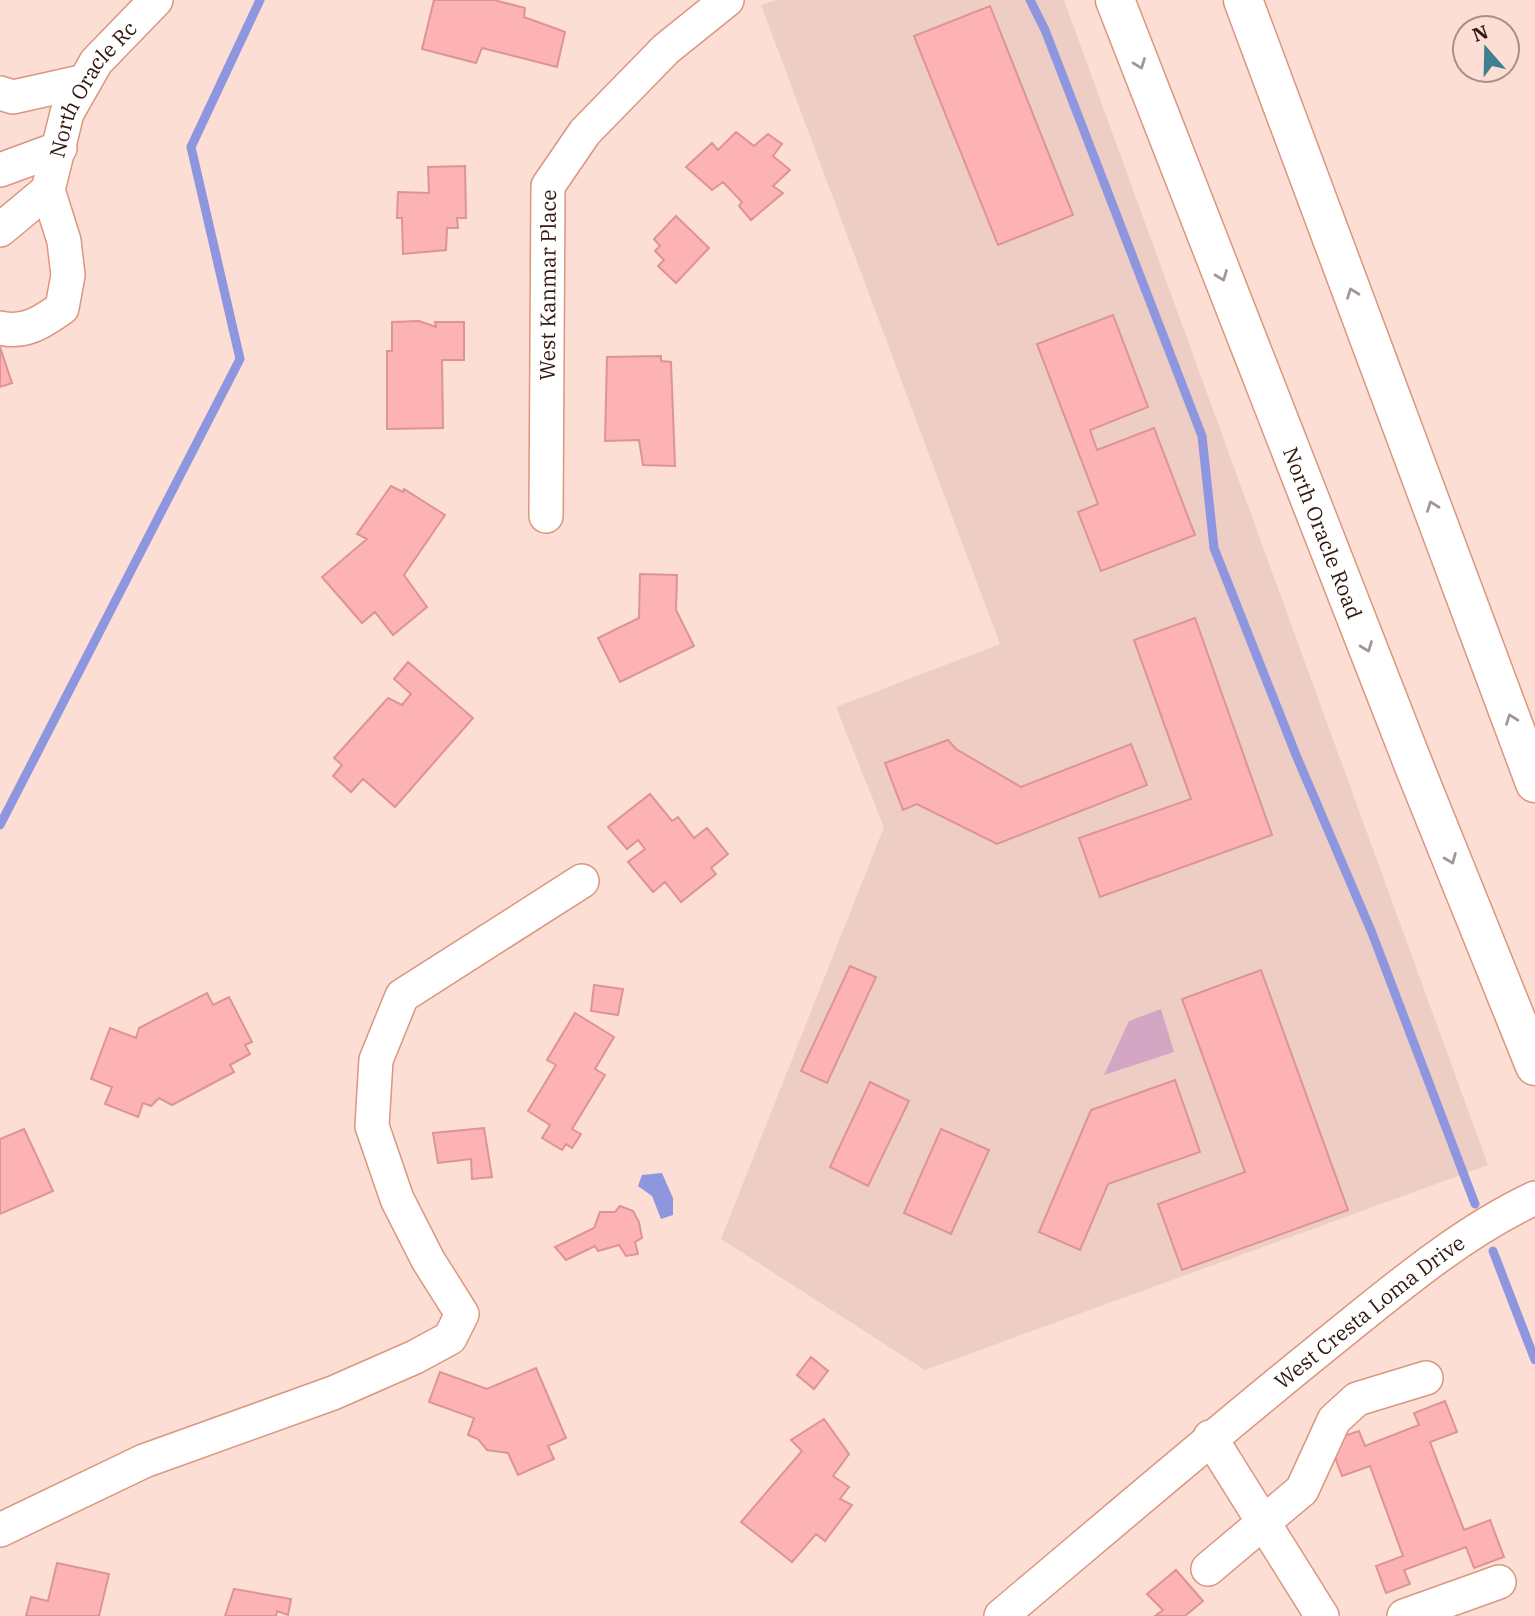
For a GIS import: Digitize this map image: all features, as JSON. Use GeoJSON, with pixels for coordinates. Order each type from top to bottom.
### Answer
{"type":"FeatureCollection","features":[{"type":"Feature","properties":{"kind":"highway","name":"North Oracle Road"},"geometry":{"type":"LineString","coordinates":[[1115,0],[1414,766],[1535,1066]]}},
{"type":"Feature","properties":{"kind":"highway"},"geometry":{"type":"LineString","coordinates":[[1243,0],[1535,783]]}},
{"type":"Feature","properties":{"kind":"street","name":"North Oracle Rc"},"geometry":{"type":"LineString","coordinates":[[0,328],[16,332],[41,323],[62,308],[68,275],[64,241],[48,190],[67,113],[96,62],[156,0]]}},
{"type":"Feature","properties":{"kind":"street","name":"West Kanmar Place"},"geometry":{"type":"LineString","coordinates":[[546,516],[548,187],[585,132],[666,49],[727,0]]}},
{"type":"Feature","properties":{"kind":"street"},"geometry":{"type":"LineString","coordinates":[[0,93],[13,97],[85,81]]}},
{"type":"Feature","properties":{"kind":"street"},"geometry":{"type":"LineString","coordinates":[[0,170],[60,148]]}},
{"type":"Feature","properties":{"kind":"street","name":"North Oracle Rc"},"geometry":{"type":"LineString","coordinates":[[0,230],[48,190]]}},
{"type":"Feature","properties":{"kind":"street"},"geometry":{"type":"LineString","coordinates":[[0,1530],[144,1461],[334,1393],[450,1338],[462,1314],[428,1260],[397,1199],[372,1126],[376,1060],[402,996],[582,881]]}},
{"type":"Feature","properties":{"kind":"street","name":"West Cresta Loma Drive"},"geometry":{"type":"LineString","coordinates":[[1001,1616],[1210,1437],[1396,1288],[1509,1210],[1535,1198]]}},
{"type":"Feature","properties":{"kind":"street"},"geometry":{"type":"LineString","coordinates":[[1208,1569],[1302,1490],[1334,1420],[1357,1399],[1426,1378]]}},
{"type":"Feature","properties":{"kind":"street"},"geometry":{"type":"LineString","coordinates":[[1210,1437],[1322,1616]]}},
{"type":"Feature","properties":{"kind":"street"},"geometry":{"type":"LineString","coordinates":[[1404,1616],[1499,1582]]}},
{"type":"Feature","properties":{"kind":"shaded area"},"geometry":{"type":"Polygon","coordinates":[[[776,0],[1064,0],[1488,1165],[925,1370],[721,1239],[884,827],[836,707],[1000,644],[761,5],[776,0]]]}},
{"type":"Feature","properties":{"kind":"shaded area"},"geometry":{"type":"Polygon","coordinates":[[[1161,1009],[1174,1052],[1104,1075],[1129,1021],[1161,1009]]]}},
{"type":"Feature","properties":{"kind":"water"},"geometry":{"type":"Polygon","coordinates":[[[662,1173],[673,1198],[673,1215],[661,1219],[652,1196],[638,1186],[642,1175],[662,1173]]]}},
{"type":"Feature","properties":{"kind":"building"},"geometry":{"type":"Polygon","coordinates":[[[434,0],[494,0],[525,8],[524,17],[565,32],[557,67],[482,48],[476,63],[422,49],[434,0]]]}},
{"type":"Feature","properties":{"kind":"building"},"geometry":{"type":"Polygon","coordinates":[[[990,6],[1073,215],[998,245],[914,36],[990,6]]]}},
{"type":"Feature","properties":{"kind":"building"},"geometry":{"type":"Polygon","coordinates":[[[736,132],[754,146],[768,134],[782,144],[773,156],[790,170],[773,186],[783,193],[751,220],[739,206],[742,202],[723,182],[712,190],[686,167],[712,143],[718,150],[736,132]]]}},
{"type":"Feature","properties":{"kind":"building"},"geometry":{"type":"Polygon","coordinates":[[[465,166],[466,218],[457,218],[458,228],[447,228],[446,250],[403,254],[402,218],[397,218],[398,192],[429,193],[428,167],[465,166]]]}},
{"type":"Feature","properties":{"kind":"building"},"geometry":{"type":"Polygon","coordinates":[[[676,216],[709,248],[676,283],[658,266],[664,260],[655,251],[660,246],[654,239],[676,216]]]}},
{"type":"Feature","properties":{"kind":"building"},"geometry":{"type":"Polygon","coordinates":[[[1113,315],[1148,407],[1090,430],[1097,450],[1154,428],[1195,535],[1101,571],[1078,512],[1098,504],[1037,344],[1113,315]]]}},
{"type":"Feature","properties":{"kind":"building"},"geometry":{"type":"Polygon","coordinates":[[[419,321],[436,327],[435,322],[464,322],[464,360],[442,360],[443,428],[387,429],[387,351],[392,351],[392,322],[419,321]]]}},
{"type":"Feature","properties":{"kind":"building"},"geometry":{"type":"Polygon","coordinates":[[[0,347],[12,383],[0,387],[0,347]]]}},
{"type":"Feature","properties":{"kind":"building"},"geometry":{"type":"Polygon","coordinates":[[[661,356],[661,361],[671,362],[675,466],[643,465],[639,440],[605,441],[607,357],[661,356]]]}},
{"type":"Feature","properties":{"kind":"building"},"geometry":{"type":"Polygon","coordinates":[[[391,486],[403,492],[404,489],[445,515],[404,575],[427,607],[393,635],[375,612],[362,623],[322,577],[367,539],[357,534],[391,486]]]}},
{"type":"Feature","properties":{"kind":"building"},"geometry":{"type":"Polygon","coordinates":[[[640,574],[677,575],[676,610],[694,646],[620,682],[598,638],[639,618],[640,574]]]}},
{"type":"Feature","properties":{"kind":"building"},"geometry":{"type":"Polygon","coordinates":[[[1195,618],[1272,835],[1100,897],[1079,838],[1191,799],[1134,640],[1195,618]]]}},
{"type":"Feature","properties":{"kind":"building"},"geometry":{"type":"Polygon","coordinates":[[[408,662],[473,718],[395,807],[363,779],[351,792],[333,776],[342,765],[334,758],[388,698],[402,705],[411,694],[394,679],[408,662]]]}},
{"type":"Feature","properties":{"kind":"building"},"geometry":{"type":"Polygon","coordinates":[[[948,740],[956,749],[1021,787],[1131,744],[1147,785],[997,844],[917,804],[903,810],[885,763],[948,740]]]}},
{"type":"Feature","properties":{"kind":"building"},"geometry":{"type":"Polygon","coordinates":[[[650,794],[672,821],[678,817],[694,838],[707,828],[728,854],[711,868],[716,874],[681,902],[665,882],[653,892],[628,862],[645,849],[638,840],[627,849],[608,827],[650,794]]]}},
{"type":"Feature","properties":{"kind":"building"},"geometry":{"type":"Polygon","coordinates":[[[850,966],[876,977],[827,1083],[801,1071],[850,966]]]}},
{"type":"Feature","properties":{"kind":"building"},"geometry":{"type":"Polygon","coordinates":[[[1261,970],[1348,1210],[1182,1270],[1158,1204],[1245,1172],[1182,999],[1261,970]]]}},
{"type":"Feature","properties":{"kind":"building"},"geometry":{"type":"Polygon","coordinates":[[[594,985],[623,989],[618,1015],[591,1011],[594,985]]]}},
{"type":"Feature","properties":{"kind":"building"},"geometry":{"type":"Polygon","coordinates":[[[207,993],[213,1005],[229,997],[252,1042],[245,1045],[250,1054],[230,1065],[234,1072],[172,1105],[159,1098],[151,1106],[143,1103],[138,1117],[105,1104],[112,1087],[91,1079],[110,1028],[136,1038],[139,1028],[207,993]]]}},
{"type":"Feature","properties":{"kind":"building"},"geometry":{"type":"Polygon","coordinates":[[[575,1013],[614,1037],[595,1069],[605,1075],[572,1129],[581,1134],[572,1148],[566,1144],[562,1150],[542,1138],[550,1125],[528,1111],[556,1065],[547,1060],[575,1013]]]}},
{"type":"Feature","properties":{"kind":"building"},"geometry":{"type":"Polygon","coordinates":[[[1175,1080],[1200,1152],[1108,1184],[1080,1250],[1039,1232],[1091,1110],[1175,1080]]]}},
{"type":"Feature","properties":{"kind":"building"},"geometry":{"type":"Polygon","coordinates":[[[870,1082],[909,1101],[868,1186],[830,1167],[870,1082]]]}},
{"type":"Feature","properties":{"kind":"building"},"geometry":{"type":"Polygon","coordinates":[[[484,1128],[492,1177],[472,1179],[471,1159],[438,1163],[433,1133],[484,1128]]]}},
{"type":"Feature","properties":{"kind":"building"},"geometry":{"type":"Polygon","coordinates":[[[24,1129],[53,1191],[0,1214],[0,1139],[24,1129]]]}},
{"type":"Feature","properties":{"kind":"building"},"geometry":{"type":"Polygon","coordinates":[[[941,1129],[989,1150],[951,1234],[904,1213],[941,1129]]]}},
{"type":"Feature","properties":{"kind":"building"},"geometry":{"type":"Polygon","coordinates":[[[620,1206],[633,1211],[639,1222],[642,1238],[635,1242],[638,1254],[626,1256],[619,1245],[598,1251],[595,1246],[566,1260],[555,1247],[594,1228],[600,1212],[615,1212],[620,1206]]]}},
{"type":"Feature","properties":{"kind":"building"},"geometry":{"type":"Polygon","coordinates":[[[811,1357],[828,1371],[814,1389],[797,1375],[811,1357]]]}},
{"type":"Feature","properties":{"kind":"building"},"geometry":{"type":"Polygon","coordinates":[[[536,1368],[566,1438],[548,1446],[554,1459],[518,1475],[508,1453],[487,1450],[478,1439],[468,1435],[474,1418],[429,1402],[440,1372],[487,1389],[536,1368]]]}},
{"type":"Feature","properties":{"kind":"building"},"geometry":{"type":"Polygon","coordinates":[[[1445,1401],[1457,1432],[1430,1442],[1464,1530],[1490,1520],[1504,1557],[1474,1568],[1466,1547],[1404,1570],[1410,1584],[1386,1593],[1376,1566],[1403,1556],[1370,1466],[1342,1476],[1329,1441],[1359,1431],[1365,1446],[1419,1425],[1414,1413],[1445,1401]]]}},
{"type":"Feature","properties":{"kind":"building"},"geometry":{"type":"Polygon","coordinates":[[[824,1419],[849,1454],[833,1476],[849,1487],[840,1499],[852,1505],[825,1541],[816,1534],[792,1562],[741,1522],[802,1451],[791,1440],[824,1419]]]}},
{"type":"Feature","properties":{"kind":"building"},"geometry":{"type":"Polygon","coordinates":[[[57,1563],[109,1574],[99,1616],[26,1616],[31,1597],[48,1601],[57,1563]]]}},
{"type":"Feature","properties":{"kind":"building"},"geometry":{"type":"Polygon","coordinates":[[[1176,1570],[1203,1601],[1185,1616],[1155,1616],[1163,1610],[1147,1594],[1176,1570]]]}},
{"type":"Feature","properties":{"kind":"building"},"geometry":{"type":"Polygon","coordinates":[[[234,1589],[291,1599],[288,1615],[277,1611],[276,1616],[225,1616],[234,1589]]]}},
{"type":"Feature","properties":{"kind":"waterway"},"geometry":{"type":"LineString","coordinates":[[0,825],[240,359],[191,147],[260,0]]}},
{"type":"Feature","properties":{"kind":"waterway"},"geometry":{"type":"LineString","coordinates":[[1030,0],[1045,30],[1202,436],[1214,548],[1296,755],[1372,933],[1475,1204]]}},
{"type":"Feature","properties":{"kind":"waterway"},"geometry":{"type":"LineString","coordinates":[[1493,1251],[1535,1360]]}}]}
